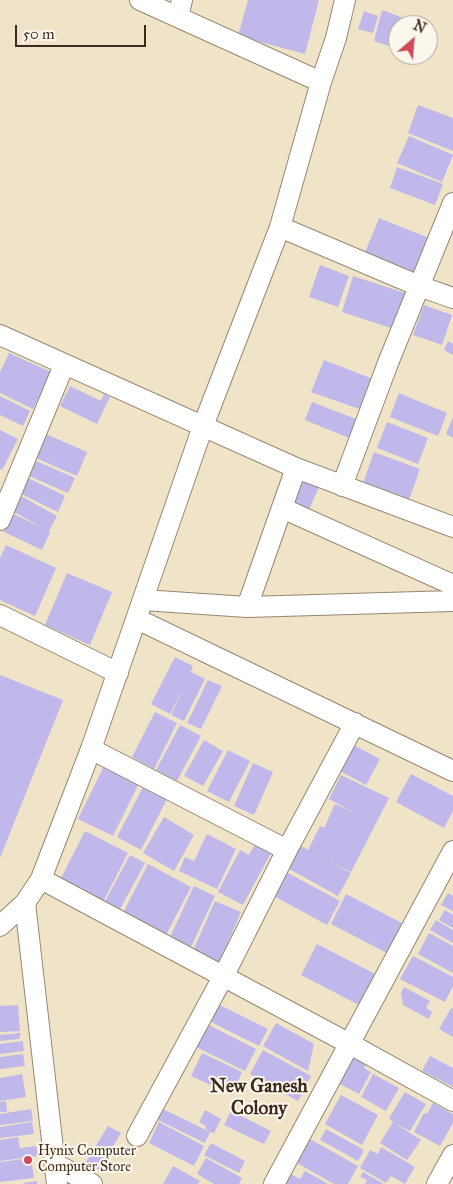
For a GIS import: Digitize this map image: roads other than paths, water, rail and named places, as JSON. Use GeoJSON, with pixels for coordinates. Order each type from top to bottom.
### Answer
{"type":"FeatureCollection","features":[{"type":"Feature","properties":{"kind":"street"},"geometry":{"type":"LineString","coordinates":[[140,0],[180,9],[321,82]]}},
{"type":"Feature","properties":{"kind":"street"},"geometry":{"type":"LineString","coordinates":[[0,926],[26,903],[41,878],[92,749],[203,426],[280,226],[321,82],[336,38],[345,0]]}},
{"type":"Feature","properties":{"kind":"street"},"geometry":{"type":"LineString","coordinates":[[342,486],[388,363],[453,203]]}},
{"type":"Feature","properties":{"kind":"street"},"geometry":{"type":"LineString","coordinates":[[280,226],[419,286],[453,298]]}},
{"type":"Feature","properties":{"kind":"street"},"geometry":{"type":"LineString","coordinates":[[0,335],[296,468],[453,527]]}},
{"type":"Feature","properties":{"kind":"street"},"geometry":{"type":"LineString","coordinates":[[0,520],[6,487],[64,365]]}},
{"type":"Feature","properties":{"kind":"street"},"geometry":{"type":"LineString","coordinates":[[247,606],[296,468]]}},
{"type":"Feature","properties":{"kind":"street"},"geometry":{"type":"LineString","coordinates":[[282,508],[453,586]]}},
{"type":"Feature","properties":{"kind":"street"},"geometry":{"type":"LineString","coordinates":[[140,610],[453,601]]}},
{"type":"Feature","properties":{"kind":"street"},"geometry":{"type":"LineString","coordinates":[[140,610],[355,723],[453,771]]}},
{"type":"Feature","properties":{"kind":"street"},"geometry":{"type":"LineString","coordinates":[[0,615],[118,673]]}},
{"type":"Feature","properties":{"kind":"street"},"geometry":{"type":"LineString","coordinates":[[137,1136],[223,977],[287,850],[355,723]]}},
{"type":"Feature","properties":{"kind":"street"},"geometry":{"type":"LineString","coordinates":[[92,749],[287,850]]}},
{"type":"Feature","properties":{"kind":"street"},"geometry":{"type":"LineString","coordinates":[[274,1184],[453,850]]}},
{"type":"Feature","properties":{"kind":"street"},"geometry":{"type":"LineString","coordinates":[[41,878],[453,1101]]}},
{"type":"Feature","properties":{"kind":"street"},"geometry":{"type":"LineString","coordinates":[[26,903],[57,1184]]}},
{"type":"Feature","properties":{"kind":"street"},"geometry":{"type":"LineString","coordinates":[[437,1184],[453,1155]]}},
{"type":"Feature","properties":{"kind":"street"},"geometry":{"type":"LineString","coordinates":[[56,1164],[92,1184]]}},
{"type":"Feature","properties":{"kind":"place","name":"Hynix Computer Computer Store"},"geometry":{"type":"Point","coordinates":[28,1160]}},
{"type":"Feature","properties":{"kind":"district","name":"New Ganesh Colony"},"geometry":{"type":"Point","coordinates":[259,1098]}}]}
